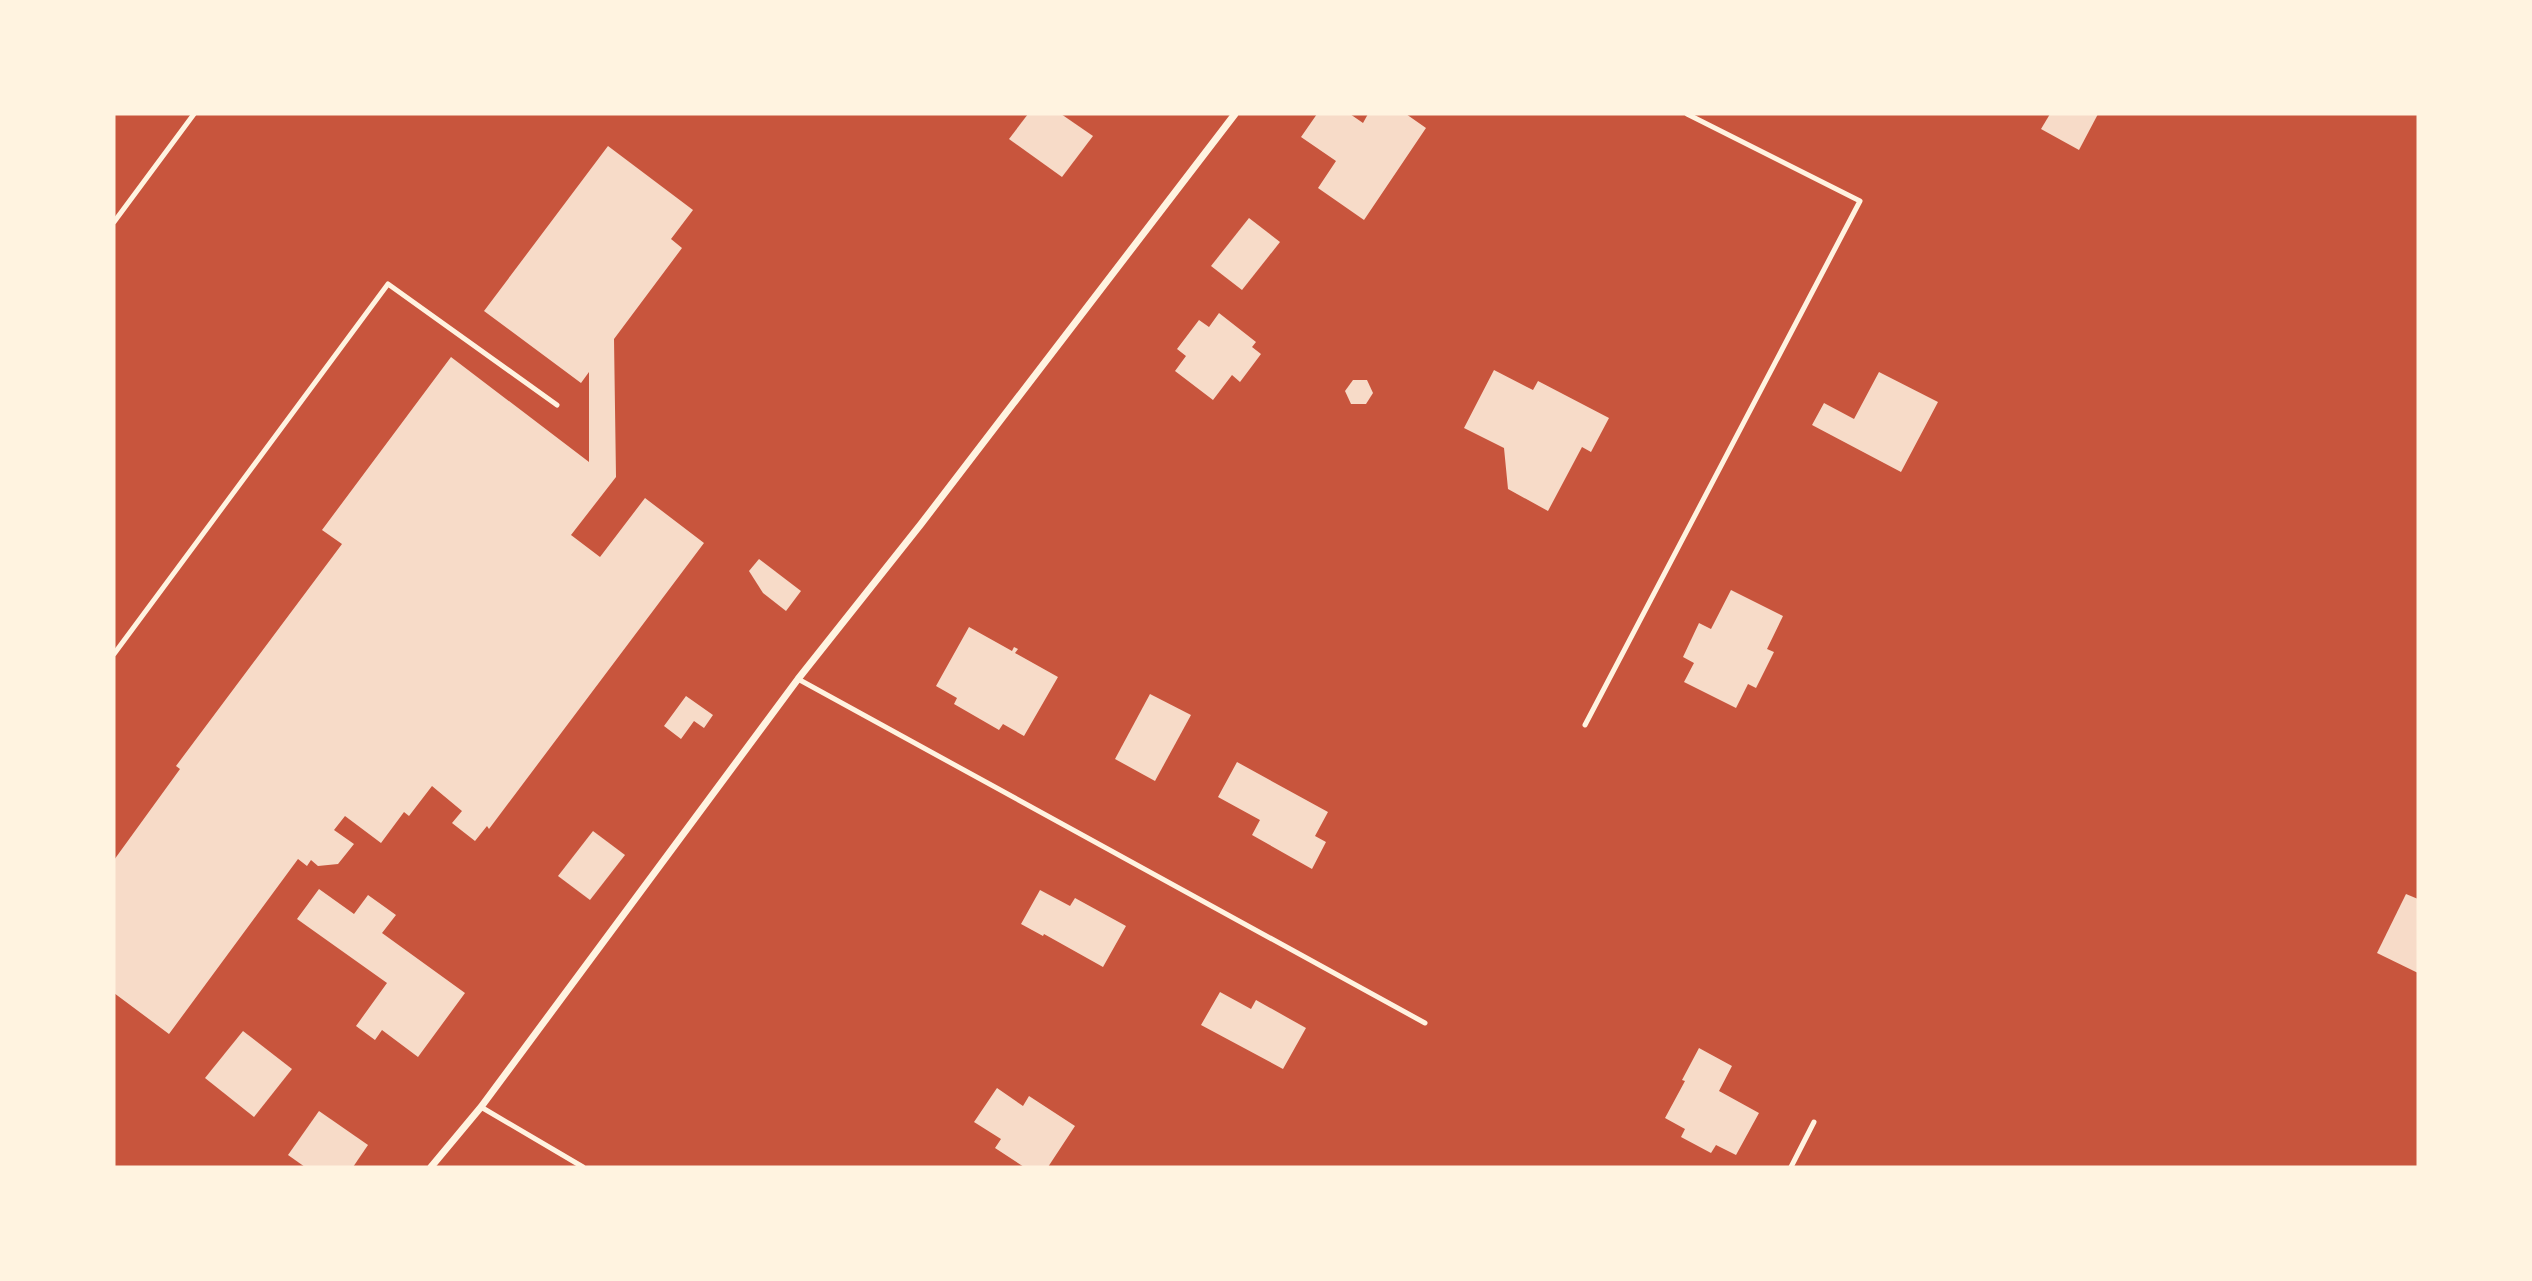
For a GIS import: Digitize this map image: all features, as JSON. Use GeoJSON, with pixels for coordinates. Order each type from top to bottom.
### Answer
{"type":"FeatureCollection","features":[{"type":"Feature","properties":{"kind":"street"},"geometry":{"type":"LineString","coordinates":[[431,1167],[481,1107],[798,679],[921,524],[1235,114]]}},
{"type":"Feature","properties":{"kind":"lane"},"geometry":{"type":"LineString","coordinates":[[114,222],[194,114]]}},
{"type":"Feature","properties":{"kind":"lane"},"geometry":{"type":"LineString","coordinates":[[1585,725],[1860,201],[1687,114]]}},
{"type":"Feature","properties":{"kind":"lane"},"geometry":{"type":"LineString","coordinates":[[114,654],[388,284],[557,405]]}},
{"type":"Feature","properties":{"kind":"lane"},"geometry":{"type":"LineString","coordinates":[[798,679],[1425,1023]]}},
{"type":"Feature","properties":{"kind":"lane"},"geometry":{"type":"LineString","coordinates":[[481,1107],[583,1167]]}},
{"type":"Feature","properties":{"kind":"lane"},"geometry":{"type":"LineString","coordinates":[[1791,1167],[1814,1122]]}},
{"type":"Feature","properties":{"kind":"building"},"geometry":{"type":"Polygon","coordinates":[[[1028,114],[1061,114],[1093,136],[1062,177],[1009,139],[1028,114]]]}},
{"type":"Feature","properties":{"kind":"building"},"geometry":{"type":"Polygon","coordinates":[[[1317,114],[1350,114],[1363,123],[1368,114],[1406,114],[1426,128],[1364,220],[1318,188],[1336,161],[1301,137],[1317,114]]]}},
{"type":"Feature","properties":{"kind":"building"},"geometry":{"type":"Polygon","coordinates":[[[2050,114],[2098,114],[2079,150],[2041,129],[2050,114]]]}},
{"type":"Feature","properties":{"kind":"building"},"geometry":{"type":"Polygon","coordinates":[[[608,146],[693,210],[671,239],[682,248],[614,339],[616,477],[571,535],[600,557],[645,498],[704,543],[489,829],[487,826],[475,841],[452,823],[462,811],[432,786],[409,816],[404,812],[381,843],[345,816],[334,830],[354,844],[338,864],[318,866],[311,860],[307,866],[298,859],[169,1034],[114,993],[114,860],[180,769],[176,766],[342,544],[322,530],[451,357],[589,462],[589,372],[581,383],[484,311],[608,146]]]}},
{"type":"Feature","properties":{"kind":"building"},"geometry":{"type":"Polygon","coordinates":[[[1249,218],[1280,242],[1242,290],[1211,266],[1249,218]]]}},
{"type":"Feature","properties":{"kind":"building"},"geometry":{"type":"Polygon","coordinates":[[[1219,313],[1256,342],[1252,347],[1261,354],[1240,382],[1232,375],[1213,400],[1175,371],[1186,356],[1177,349],[1199,320],[1209,327],[1219,313]]]}},
{"type":"Feature","properties":{"kind":"building"},"geometry":{"type":"Polygon","coordinates":[[[1494,370],[1533,390],[1538,381],[1609,418],[1591,452],[1582,447],[1548,511],[1508,489],[1504,448],[1464,428],[1494,370]]]}},
{"type":"Feature","properties":{"kind":"building"},"geometry":{"type":"Polygon","coordinates":[[[1879,372],[1938,402],[1901,472],[1812,425],[1824,403],[1854,419],[1879,372]]]}},
{"type":"Feature","properties":{"kind":"building"},"geometry":{"type":"Polygon","coordinates":[[[1353,380],[1367,380],[1373,393],[1366,404],[1351,404],[1345,391],[1353,380]]]}},
{"type":"Feature","properties":{"kind":"building"},"geometry":{"type":"Polygon","coordinates":[[[759,559],[801,591],[786,611],[763,593],[749,571],[759,559]]]}},
{"type":"Feature","properties":{"kind":"building"},"geometry":{"type":"Polygon","coordinates":[[[1731,590],[1783,616],[1767,649],[1774,652],[1756,688],[1748,684],[1736,708],[1684,682],[1694,663],[1683,657],[1699,623],[1711,629],[1731,590]]]}},
{"type":"Feature","properties":{"kind":"building"},"geometry":{"type":"Polygon","coordinates":[[[969,627],[1012,651],[1014,647],[1018,649],[1015,653],[1058,677],[1024,736],[1003,724],[999,730],[954,704],[957,698],[936,686],[969,627]]]}},
{"type":"Feature","properties":{"kind":"building"},"geometry":{"type":"Polygon","coordinates":[[[1150,694],[1191,715],[1155,781],[1115,759],[1150,694]]]}},
{"type":"Feature","properties":{"kind":"building"},"geometry":{"type":"Polygon","coordinates":[[[686,696],[713,715],[704,728],[694,721],[681,739],[664,726],[686,696]]]}},
{"type":"Feature","properties":{"kind":"building"},"geometry":{"type":"Polygon","coordinates":[[[1237,762],[1328,812],[1315,836],[1326,842],[1312,869],[1252,835],[1260,820],[1218,797],[1237,762]]]}},
{"type":"Feature","properties":{"kind":"building"},"geometry":{"type":"Polygon","coordinates":[[[593,831],[625,855],[590,900],[558,876],[593,831]]]}},
{"type":"Feature","properties":{"kind":"building"},"geometry":{"type":"Polygon","coordinates":[[[319,889],[354,914],[368,895],[396,915],[382,933],[465,993],[418,1057],[382,1030],[375,1040],[356,1026],[387,983],[297,919],[319,889]]]}},
{"type":"Feature","properties":{"kind":"building"},"geometry":{"type":"Polygon","coordinates":[[[1040,890],[1070,906],[1075,898],[1126,926],[1103,967],[1021,924],[1040,890]]]}},
{"type":"Feature","properties":{"kind":"building"},"geometry":{"type":"Polygon","coordinates":[[[2406,894],[2418,899],[2418,973],[2377,953],[2406,894]]]}},
{"type":"Feature","properties":{"kind":"building"},"geometry":{"type":"Polygon","coordinates":[[[1220,992],[1251,1009],[1256,1000],[1306,1028],[1283,1069],[1201,1025],[1220,992]]]}},
{"type":"Feature","properties":{"kind":"building"},"geometry":{"type":"Polygon","coordinates":[[[243,1031],[292,1069],[254,1117],[205,1078],[243,1031]]]}},
{"type":"Feature","properties":{"kind":"building"},"geometry":{"type":"Polygon","coordinates":[[[1699,1048],[1732,1066],[1719,1091],[1759,1113],[1736,1155],[1716,1145],[1711,1153],[1681,1137],[1685,1129],[1665,1118],[1699,1048]]]}},
{"type":"Feature","properties":{"kind":"building"},"geometry":{"type":"Polygon","coordinates":[[[997,1088],[1023,1106],[1029,1096],[1075,1126],[1048,1167],[1024,1167],[995,1148],[1001,1139],[974,1122],[997,1088]]]}},
{"type":"Feature","properties":{"kind":"building"},"geometry":{"type":"Polygon","coordinates":[[[319,1111],[368,1145],[353,1167],[305,1167],[288,1155],[319,1111]]]}}]}
